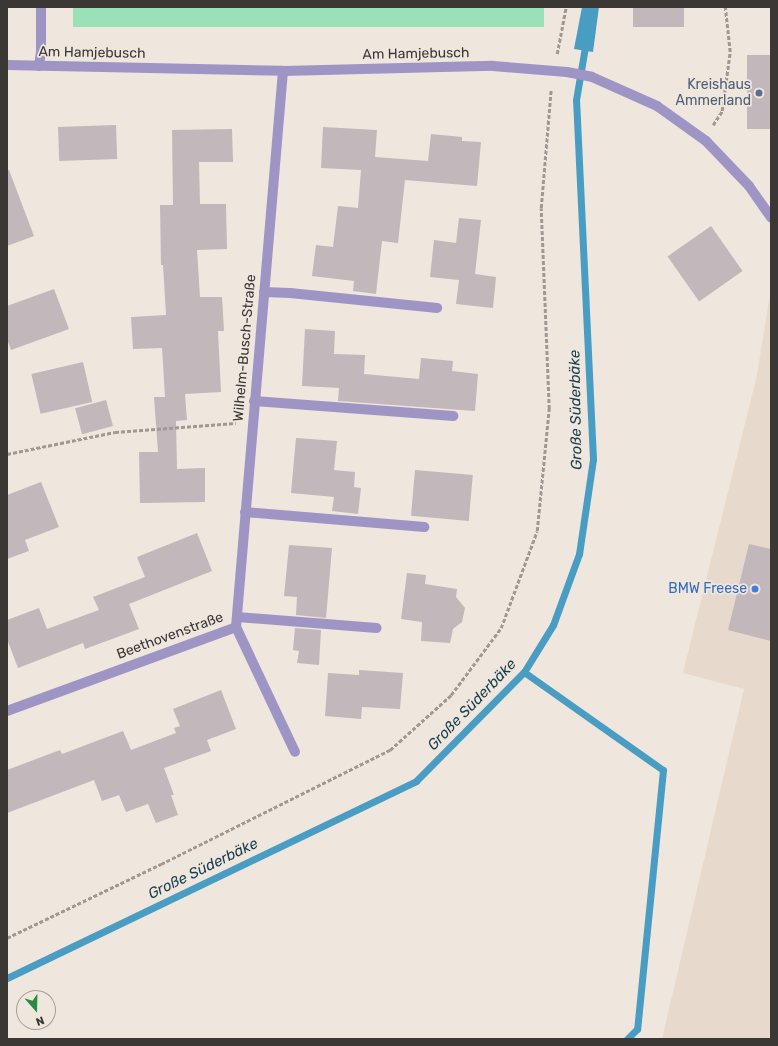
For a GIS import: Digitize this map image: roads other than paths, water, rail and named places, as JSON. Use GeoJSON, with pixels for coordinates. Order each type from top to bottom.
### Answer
{"type":"FeatureCollection","features":[{"type":"Feature","properties":{"kind":"street"},"geometry":{"type":"LineString","coordinates":[[39,66],[41,52],[41,7]]}},
{"type":"Feature","properties":{"kind":"street","name":"Am Hamjebusch"},"geometry":{"type":"LineString","coordinates":[[7,65],[282,71],[493,66],[567,72],[592,77],[657,106],[706,141],[749,186],[771,218]]}},
{"type":"Feature","properties":{"kind":"street","name":"Wilhelm-Busch-Straße"},"geometry":{"type":"LineString","coordinates":[[236,622],[282,71]]}},
{"type":"Feature","properties":{"kind":"street"},"geometry":{"type":"LineString","coordinates":[[264,292],[290,293],[436,308]]}},
{"type":"Feature","properties":{"kind":"street"},"geometry":{"type":"LineString","coordinates":[[254,402],[453,416]]}},
{"type":"Feature","properties":{"kind":"street"},"geometry":{"type":"LineString","coordinates":[[245,512],[424,527]]}},
{"type":"Feature","properties":{"kind":"street"},"geometry":{"type":"LineString","coordinates":[[236,622],[377,628]]}},
{"type":"Feature","properties":{"kind":"street","name":"Beethovenstraße"},"geometry":{"type":"LineString","coordinates":[[7,711],[236,622],[295,752]]}},
{"type":"Feature","properties":{"kind":"water"},"geometry":{"type":"Polygon","coordinates":[[[582,7],[599,7],[593,52],[574,49],[582,7]]]}},
{"type":"Feature","properties":{"kind":"waterway","name":"Große Süderbäke"},"geometry":{"type":"LineString","coordinates":[[7,978],[416,781],[524,672],[553,625],[579,554],[593,459],[576,100],[586,41]]}},
{"type":"Feature","properties":{"kind":"waterway"},"geometry":{"type":"LineString","coordinates":[[524,672],[663,770],[637,1029],[627,1039]]}},
{"type":"Feature","properties":{"kind":"place","name":"Kreishaus Ammerland"},"geometry":{"type":"Point","coordinates":[759,93]}},
{"type":"Feature","properties":{"kind":"place","name":"BMW Freese"},"geometry":{"type":"Point","coordinates":[755,589]}}]}
